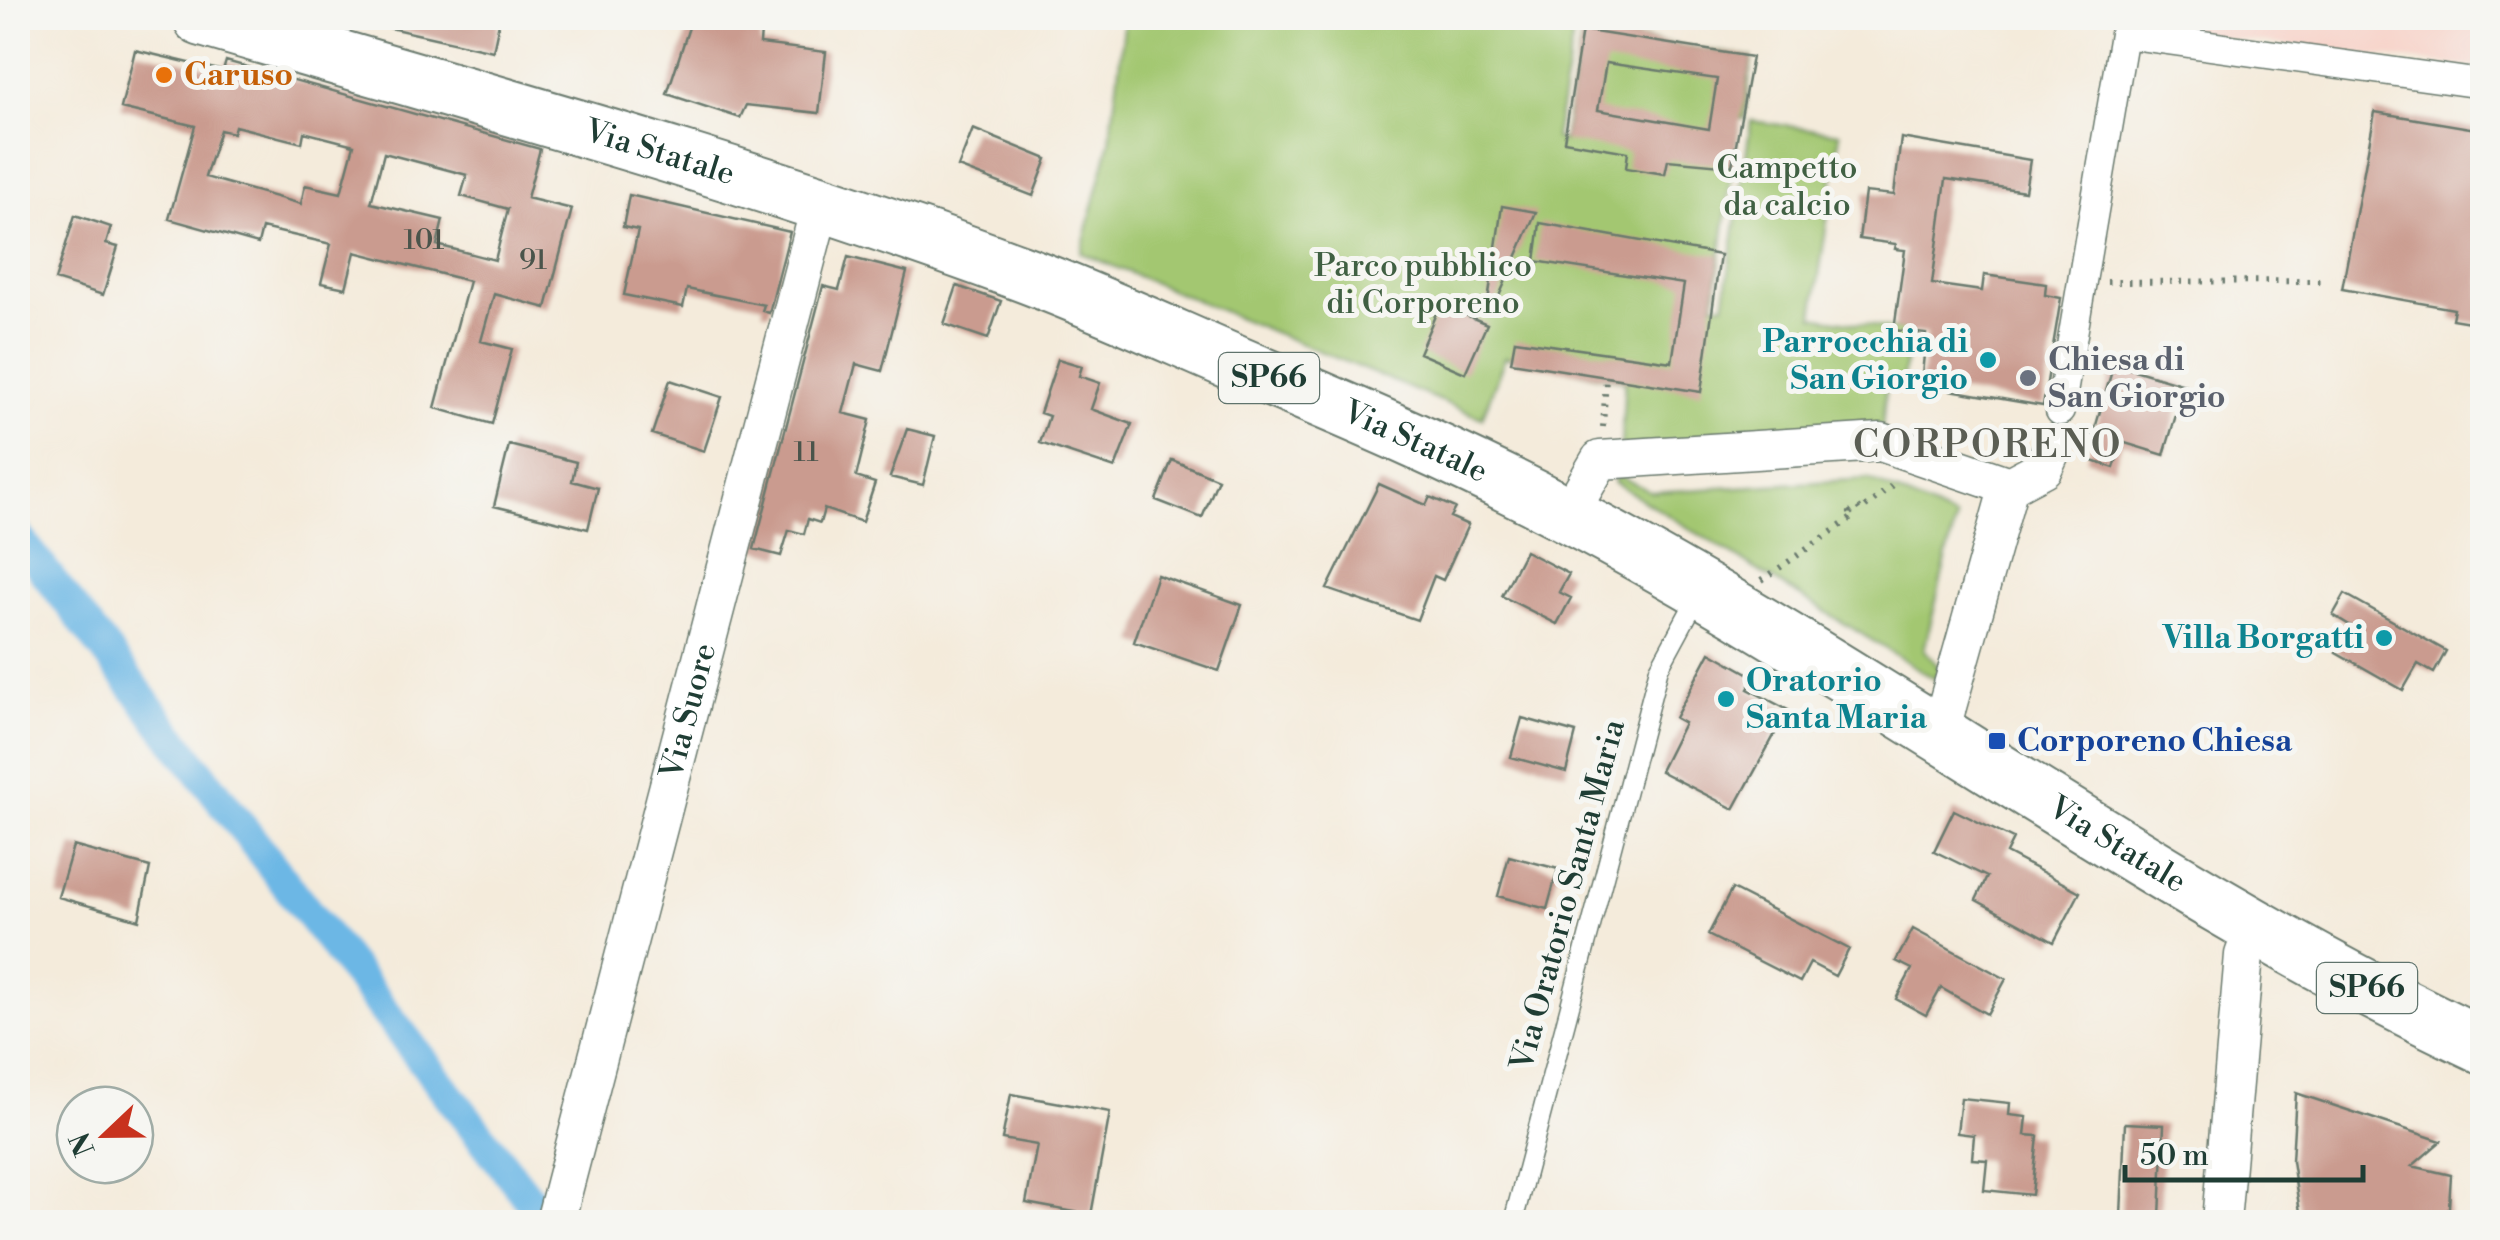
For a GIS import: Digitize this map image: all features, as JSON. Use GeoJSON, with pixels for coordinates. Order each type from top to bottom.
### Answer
{"type":"FeatureCollection","features":[{"type":"Feature","properties":{"kind":"main road","name":"Via Statale"},"geometry":{"type":"LineString","coordinates":[[200,18],[821,203],[1062,290],[1439,450],[1568,515],[1701,591],[2255,925],[2399,1006],[2482,1045]]}},
{"type":"Feature","properties":{"kind":"street"},"geometry":{"type":"LineString","coordinates":[[1939,735],[2009,486],[2043,468],[2057,427],[2124,34],[2482,84]]}},
{"type":"Feature","properties":{"kind":"street","name":"Via Suore"},"geometry":{"type":"LineString","coordinates":[[560,1204],[821,203]]}},
{"type":"Feature","properties":{"kind":"street"},"geometry":{"type":"LineString","coordinates":[[1568,515],[1600,460],[1881,442],[2009,486]]}},
{"type":"Feature","properties":{"kind":"street"},"geometry":{"type":"LineString","coordinates":[[2220,1222],[2244,955],[2255,925]]}},
{"type":"Feature","properties":{"kind":"lane","name":"Via Oratorio Santa Maria"},"geometry":{"type":"LineString","coordinates":[[1513,1222],[1659,668],[1701,591]]}},
{"type":"Feature","properties":{"kind":"path"},"geometry":{"type":"LineString","coordinates":[[2090,282],[2325,281]]}},
{"type":"Feature","properties":{"kind":"path"},"geometry":{"type":"LineString","coordinates":[[1600,460],[1606,378]]}},
{"type":"Feature","properties":{"kind":"path"},"geometry":{"type":"LineString","coordinates":[[1761,581],[1853,517],[1850,512],[1858,507],[1861,510],[1891,490],[1915,454]]}},
{"type":"Feature","properties":{"kind":"shaded area"},"geometry":{"type":"Polygon","coordinates":[[[2123,18],[2482,18],[2482,68],[2121,26],[2123,18]]]}},
{"type":"Feature","properties":{"kind":"green space"},"geometry":{"type":"Polygon","coordinates":[[[1125,18],[1576,18],[1555,138],[1563,141],[1582,30],[1752,57],[1744,119],[1739,119],[1714,304],[1724,305],[1751,121],[1840,133],[1813,316],[1910,332],[1902,383],[1886,382],[1881,442],[1620,459],[1625,381],[1505,357],[1482,418],[1081,253],[1110,141],[1125,18]]]}},
{"type":"Feature","properties":{"kind":"green space"},"geometry":{"type":"Polygon","coordinates":[[[1617,475],[1652,492],[1868,479],[1956,519],[1924,650],[1939,667],[1935,679],[1614,482],[1617,475]]]}},
{"type":"Feature","properties":{"kind":"building"},"geometry":{"type":"Polygon","coordinates":[[[391,18],[500,18],[493,51],[390,28],[391,18]]]}},
{"type":"Feature","properties":{"kind":"building"},"geometry":{"type":"Polygon","coordinates":[[[692,18],[762,18],[760,44],[826,52],[819,113],[746,105],[740,118],[667,94],[692,18]]]}},
{"type":"Feature","properties":{"kind":"building"},"geometry":{"type":"Polygon","coordinates":[[[1582,30],[1752,57],[1732,166],[1668,160],[1665,174],[1626,168],[1628,152],[1564,141],[1582,30]],[[1606,63],[1598,110],[1709,129],[1717,79],[1606,63]]]}},
{"type":"Feature","properties":{"kind":"building"},"geometry":{"type":"Polygon","coordinates":[[[135,50],[223,71],[226,61],[540,149],[527,198],[572,209],[546,308],[494,294],[481,341],[512,349],[492,424],[435,408],[469,281],[355,252],[346,288],[321,283],[331,244],[262,228],[258,244],[169,219],[195,126],[121,108],[135,50]],[[235,126],[233,133],[220,130],[205,177],[301,204],[305,185],[341,193],[354,145],[304,132],[302,143],[235,126]],[[384,153],[371,203],[443,220],[437,245],[495,260],[508,209],[461,196],[467,175],[384,153]]]}},
{"type":"Feature","properties":{"kind":"building"},"geometry":{"type":"Polygon","coordinates":[[[2375,112],[2482,130],[2482,324],[2452,319],[2454,309],[2342,289],[2375,112]]]}},
{"type":"Feature","properties":{"kind":"building"},"geometry":{"type":"Polygon","coordinates":[[[973,129],[1047,159],[1033,196],[958,167],[973,129]]]}},
{"type":"Feature","properties":{"kind":"building"},"geometry":{"type":"Polygon","coordinates":[[[1901,138],[2030,160],[2025,191],[1946,179],[1932,284],[1982,291],[1984,275],[2046,284],[2045,295],[2061,298],[2043,406],[1921,385],[1926,334],[1894,330],[1905,250],[1895,249],[1896,244],[1859,239],[1865,192],[1894,195],[1901,138]]]}},
{"type":"Feature","properties":{"kind":"building"},"geometry":{"type":"Polygon","coordinates":[[[629,195],[790,232],[769,313],[762,311],[764,305],[687,289],[683,307],[624,295],[638,230],[623,227],[629,195]]]}},
{"type":"Feature","properties":{"kind":"building"},"geometry":{"type":"Polygon","coordinates":[[[1502,206],[1536,212],[1496,303],[1488,301],[1502,206]]]}},
{"type":"Feature","properties":{"kind":"building"},"geometry":{"type":"Polygon","coordinates":[[[75,215],[111,227],[106,244],[118,247],[103,295],[55,280],[75,215]]]}},
{"type":"Feature","properties":{"kind":"building"},"geometry":{"type":"Polygon","coordinates":[[[1540,223],[1720,255],[1701,392],[1511,362],[1515,340],[1672,362],[1684,284],[1535,261],[1540,223]]]}},
{"type":"Feature","properties":{"kind":"building"},"geometry":{"type":"Polygon","coordinates":[[[848,257],[907,272],[882,371],[856,364],[843,413],[870,420],[856,477],[875,483],[862,522],[824,509],[820,523],[808,519],[804,534],[789,530],[781,556],[754,549],[823,286],[839,290],[848,257]]]}},
{"type":"Feature","properties":{"kind":"building"},"geometry":{"type":"Polygon","coordinates":[[[957,286],[1001,301],[988,339],[944,324],[957,286]]]}},
{"type":"Feature","properties":{"kind":"building"},"geometry":{"type":"Polygon","coordinates":[[[1440,304],[1487,324],[1465,373],[1419,353],[1440,304]]]}},
{"type":"Feature","properties":{"kind":"building"},"geometry":{"type":"Polygon","coordinates":[[[1058,359],[1082,366],[1079,376],[1100,383],[1091,409],[1132,424],[1115,468],[1040,443],[1049,416],[1040,413],[1058,359]]]}},
{"type":"Feature","properties":{"kind":"building"},"geometry":{"type":"Polygon","coordinates":[[[2114,364],[2185,385],[2164,455],[2122,442],[2114,468],[2086,459],[2114,364]]]}},
{"type":"Feature","properties":{"kind":"building"},"geometry":{"type":"Polygon","coordinates":[[[670,380],[722,397],[704,451],[652,434],[670,380]]]}},
{"type":"Feature","properties":{"kind":"building"},"geometry":{"type":"Polygon","coordinates":[[[907,429],[935,436],[923,485],[890,477],[907,429]]]}},
{"type":"Feature","properties":{"kind":"building"},"geometry":{"type":"Polygon","coordinates":[[[509,445],[576,462],[572,481],[598,488],[588,529],[494,506],[509,445]]]}},
{"type":"Feature","properties":{"kind":"building"},"geometry":{"type":"Polygon","coordinates":[[[1172,460],[1218,479],[1202,518],[1156,500],[1172,460]]]}},
{"type":"Feature","properties":{"kind":"building"},"geometry":{"type":"Polygon","coordinates":[[[1379,484],[1426,505],[1430,497],[1455,508],[1450,517],[1468,525],[1443,580],[1434,576],[1417,620],[1327,589],[1379,484]]]}},
{"type":"Feature","properties":{"kind":"building"},"geometry":{"type":"Polygon","coordinates":[[[1525,551],[1569,574],[1559,592],[1571,598],[1557,624],[1502,596],[1525,551]]]}},
{"type":"Feature","properties":{"kind":"building"},"geometry":{"type":"Polygon","coordinates":[[[1157,575],[1242,605],[1219,671],[1134,642],[1157,575]]]}},
{"type":"Feature","properties":{"kind":"building","name":"Villa Borgatti"},"geometry":{"type":"Polygon","coordinates":[[[2345,594],[2446,651],[2434,673],[2418,664],[2403,690],[2336,652],[2351,626],[2333,615],[2345,594]]]}},
{"type":"Feature","properties":{"kind":"building"},"geometry":{"type":"Polygon","coordinates":[[[1710,652],[1755,677],[1748,689],[1788,710],[1734,809],[1660,771],[1684,723],[1675,718],[1710,652]]]}},
{"type":"Feature","properties":{"kind":"building"},"geometry":{"type":"Polygon","coordinates":[[[1522,718],[1576,733],[1566,772],[1511,757],[1522,718]]]}},
{"type":"Feature","properties":{"kind":"building"},"geometry":{"type":"Polygon","coordinates":[[[1954,810],[2013,839],[2006,853],[2080,892],[2054,942],[1976,900],[1987,877],[1934,851],[1954,810]]]}},
{"type":"Feature","properties":{"kind":"building"},"geometry":{"type":"Polygon","coordinates":[[[73,846],[150,867],[139,920],[58,897],[73,846]]]}},
{"type":"Feature","properties":{"kind":"building"},"geometry":{"type":"Polygon","coordinates":[[[1509,856],[1558,869],[1547,909],[1498,896],[1509,856]]]}},
{"type":"Feature","properties":{"kind":"building"},"geometry":{"type":"Polygon","coordinates":[[[1732,889],[1849,949],[1835,976],[1810,963],[1800,982],[1708,935],[1732,889]]]}},
{"type":"Feature","properties":{"kind":"building"},"geometry":{"type":"Polygon","coordinates":[[[1913,929],[2006,979],[1987,1014],[1941,988],[1926,1015],[1896,999],[1912,969],[1896,961],[1913,929]]]}},
{"type":"Feature","properties":{"kind":"building"},"geometry":{"type":"Polygon","coordinates":[[[2296,1093],[2441,1141],[2412,1166],[2451,1175],[2448,1222],[2329,1221],[2300,1212],[2292,1161],[2296,1093]]]}},
{"type":"Feature","properties":{"kind":"building"},"geometry":{"type":"Polygon","coordinates":[[[1011,1094],[1110,1112],[1091,1215],[1026,1203],[1037,1145],[1002,1139],[1011,1094]]]}},
{"type":"Feature","properties":{"kind":"building"},"geometry":{"type":"Polygon","coordinates":[[[1961,1098],[2010,1103],[2009,1115],[2027,1117],[2025,1135],[2038,1136],[2032,1195],[1984,1190],[1987,1160],[1972,1159],[1974,1135],[1957,1133],[1961,1098]]]}},
{"type":"Feature","properties":{"kind":"building"},"geometry":{"type":"Polygon","coordinates":[[[2125,1123],[2164,1125],[2160,1217],[2121,1216],[2125,1123]]]}},
{"type":"Feature","properties":{"kind":"waterway"},"geometry":{"type":"LineString","coordinates":[[18,537],[547,1222]]}},
{"type":"Feature","properties":{"kind":"place","name":"Caruso"},"geometry":{"type":"Point","coordinates":[164,75]}},
{"type":"Feature","properties":{"kind":"place","name":"Parrocchia di San Giorgio"},"geometry":{"type":"Point","coordinates":[1988,360]}},
{"type":"Feature","properties":{"kind":"place","name":"Chiesa di San Giorgio"},"geometry":{"type":"Point","coordinates":[2028,378]}},
{"type":"Feature","properties":{"kind":"place","name":"Villa Borgatti"},"geometry":{"type":"Point","coordinates":[2384,638]}},
{"type":"Feature","properties":{"kind":"place","name":"Oratorio Santa Maria"},"geometry":{"type":"Point","coordinates":[1726,699]}},
{"type":"Feature","properties":{"kind":"place","name":"Corporeno Chiesa"},"geometry":{"type":"Point","coordinates":[1997,741]}},
{"type":"Feature","properties":{"kind":"district","name":"CORPORENO"},"geometry":{"type":"Point","coordinates":[1988,445]}},
{"type":"Feature","properties":{"kind":"park label","name":"Campetto da calcio"},"geometry":{"type":"Point","coordinates":[1787,186]}},
{"type":"Feature","properties":{"kind":"park label","name":"Parco pubblico di Corporeno"},"geometry":{"type":"Point","coordinates":[1423,284]}}]}
